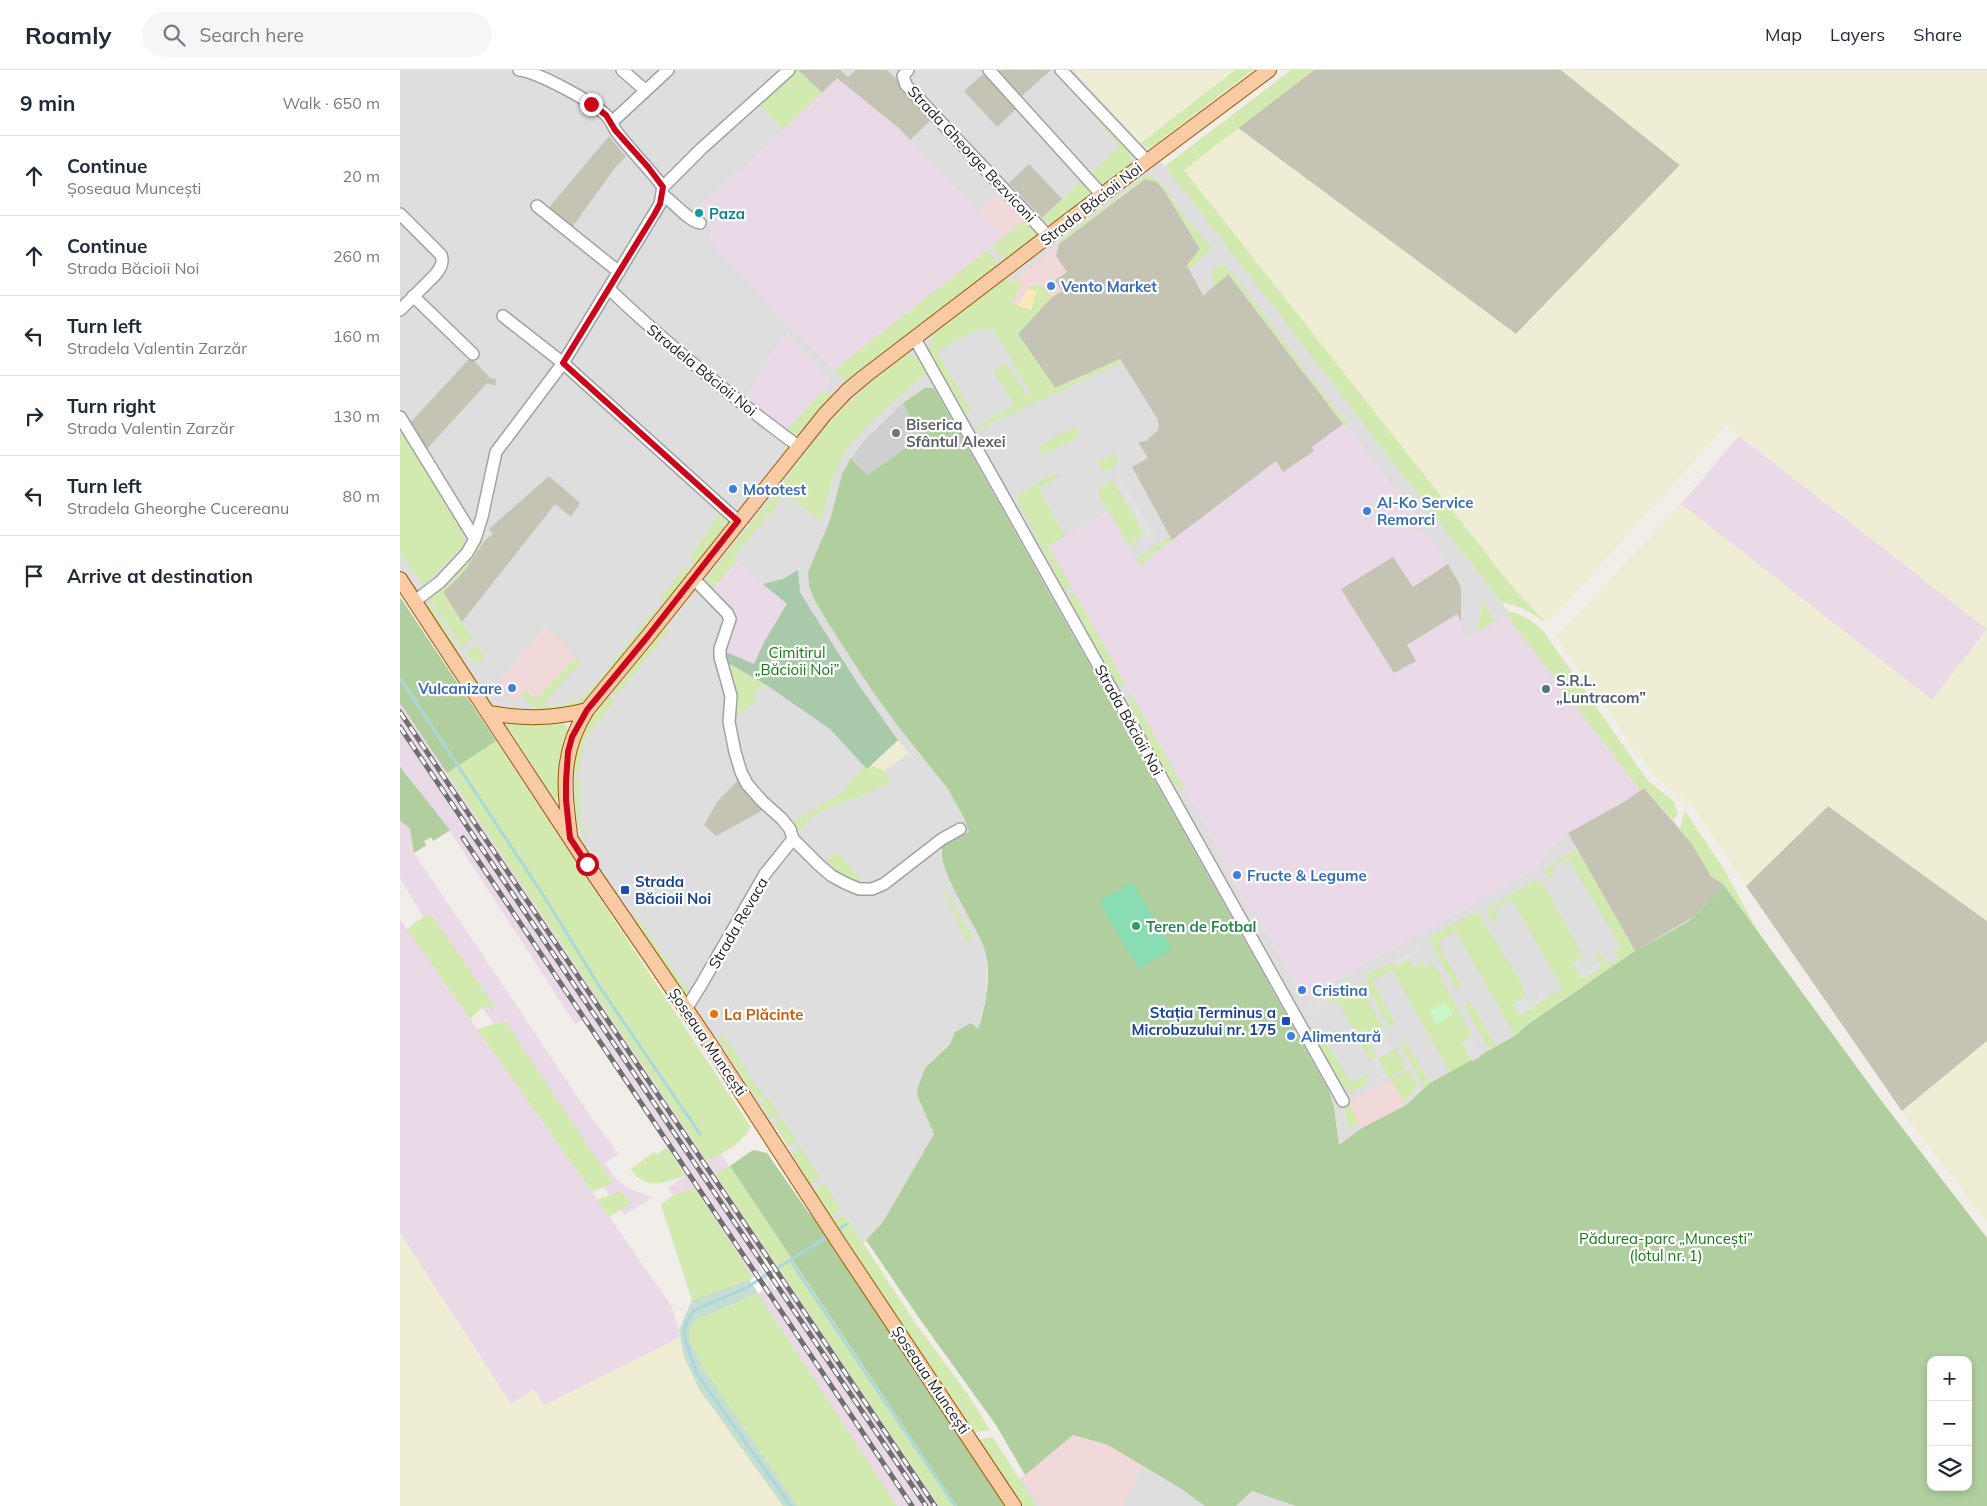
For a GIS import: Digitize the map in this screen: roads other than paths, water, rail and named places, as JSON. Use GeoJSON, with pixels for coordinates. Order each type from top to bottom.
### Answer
{"type":"FeatureCollection","features":[{"type":"Feature","properties":{"kind":"main road","name":"Strada Băcioii Noi"},"geometry":{"type":"LineString","coordinates":[[570,838],[566,800],[568,752],[572,737],[587,710],[798,446],[847,391],[1268,70]]}},
{"type":"Feature","properties":{"kind":"main road","name":"Șoseaua Muncești"},"geometry":{"type":"LineString","coordinates":[[400,579],[570,838],[686,1008],[837,1240],[1014,1506]]}},
{"type":"Feature","properties":{"kind":"main road"},"geometry":{"type":"LineString","coordinates":[[488,713],[538,718],[556,717],[587,710]]}},
{"type":"Feature","properties":{"kind":"street"},"geometry":{"type":"LineString","coordinates":[[518,70],[526,71],[591,104],[606,115],[612,122],[615,130],[648,167],[663,191],[692,220],[700,223]]}},
{"type":"Feature","properties":{"kind":"street"},"geometry":{"type":"LineString","coordinates":[[622,70],[645,90]]}},
{"type":"Feature","properties":{"kind":"street"},"geometry":{"type":"LineString","coordinates":[[612,122],[668,70]]}},
{"type":"Feature","properties":{"kind":"street"},"geometry":{"type":"LineString","coordinates":[[415,601],[448,575],[466,553],[475,538],[482,518],[496,452],[563,363],[660,204],[663,191],[701,149],[789,70]]}},
{"type":"Feature","properties":{"kind":"street","name":"Strada Gheorge Bezviconi"},"geometry":{"type":"LineString","coordinates":[[908,70],[903,76],[906,85],[1049,237]]}},
{"type":"Feature","properties":{"kind":"street"},"geometry":{"type":"LineString","coordinates":[[989,70],[1102,195]]}},
{"type":"Feature","properties":{"kind":"street"},"geometry":{"type":"LineString","coordinates":[[1061,70],[1147,161]]}},
{"type":"Feature","properties":{"kind":"street"},"geometry":{"type":"LineString","coordinates":[[537,206],[619,272]]}},
{"type":"Feature","properties":{"kind":"street"},"geometry":{"type":"LineString","coordinates":[[400,214],[441,255],[442,260],[440,268],[400,310]]}},
{"type":"Feature","properties":{"kind":"street","name":"Stradela Băcioii Noi"},"geometry":{"type":"LineString","coordinates":[[609,289],[712,381],[798,446]]}},
{"type":"Feature","properties":{"kind":"street"},"geometry":{"type":"LineString","coordinates":[[413,296],[473,354]]}},
{"type":"Feature","properties":{"kind":"street"},"geometry":{"type":"LineString","coordinates":[[503,316],[563,363],[738,521]]}},
{"type":"Feature","properties":{"kind":"street","name":"Strada Băcioii Noi"},"geometry":{"type":"LineString","coordinates":[[915,338],[1343,1101]]}},
{"type":"Feature","properties":{"kind":"street"},"geometry":{"type":"LineString","coordinates":[[400,417],[475,538]]}},
{"type":"Feature","properties":{"kind":"street"},"geometry":{"type":"LineString","coordinates":[[693,578],[728,613],[730,619],[720,649],[720,657],[731,696],[729,722],[741,772],[747,784],[790,829],[793,839],[832,876],[845,884],[866,890],[872,889],[884,884],[942,839],[960,829]]}},
{"type":"Feature","properties":{"kind":"street","name":"Strada Revaca"},"geometry":{"type":"LineString","coordinates":[[686,1008],[765,874],[793,839]]}},
{"type":"Feature","properties":{"kind":"waterway"},"geometry":{"type":"LineString","coordinates":[[400,678],[547,901],[599,986],[700,1134]]}},
{"type":"Feature","properties":{"kind":"waterway"},"geometry":{"type":"LineString","coordinates":[[836,1231],[847,1224]]}},
{"type":"Feature","properties":{"kind":"waterway"},"geometry":{"type":"LineString","coordinates":[[791,1506],[697,1374],[686,1343],[684,1331],[686,1323],[694,1310],[746,1288],[828,1236]]}},
{"type":"Feature","properties":{"kind":"waterway"},"geometry":{"type":"LineString","coordinates":[[790,1260],[955,1506]]}},
{"type":"Feature","properties":{"kind":"railway"},"geometry":{"type":"LineString","coordinates":[[400,712],[935,1506]]}},
{"type":"Feature","properties":{"kind":"railway"},"geometry":{"type":"LineString","coordinates":[[400,727],[926,1506]]}},
{"type":"Feature","properties":{"kind":"railway"},"geometry":{"type":"LineString","coordinates":[[463,838],[912,1506]]}},
{"type":"Feature","properties":{"kind":"place","name":"Paza"},"geometry":{"type":"Point","coordinates":[699,213]}},
{"type":"Feature","properties":{"kind":"place","name":"Vento Market"},"geometry":{"type":"Point","coordinates":[1051,286]}},
{"type":"Feature","properties":{"kind":"place","name":"Biserica Sfântul Alexei"},"geometry":{"type":"Point","coordinates":[896,433]}},
{"type":"Feature","properties":{"kind":"place","name":"Mototest"},"geometry":{"type":"Point","coordinates":[733,489]}},
{"type":"Feature","properties":{"kind":"place","name":"Al-Ko Service Remorci"},"geometry":{"type":"Point","coordinates":[1367,511]}},
{"type":"Feature","properties":{"kind":"place","name":"Vulcanizare"},"geometry":{"type":"Point","coordinates":[512,688]}},
{"type":"Feature","properties":{"kind":"place","name":"S.R.L. „Luntracom”"},"geometry":{"type":"Point","coordinates":[1546,689]}},
{"type":"Feature","properties":{"kind":"place","name":"Fructe & Legume"},"geometry":{"type":"Point","coordinates":[1237,875]}},
{"type":"Feature","properties":{"kind":"place","name":"Strada Băcioii Noi"},"geometry":{"type":"Point","coordinates":[625,890]}},
{"type":"Feature","properties":{"kind":"place","name":"Teren de Fotbal"},"geometry":{"type":"Point","coordinates":[1136,926]}},
{"type":"Feature","properties":{"kind":"place","name":"Cristina"},"geometry":{"type":"Point","coordinates":[1302,990]}},
{"type":"Feature","properties":{"kind":"place","name":"La Plăcinte"},"geometry":{"type":"Point","coordinates":[714,1014]}},
{"type":"Feature","properties":{"kind":"place","name":"Stația Terminus a Microbuzului nr. 175"},"geometry":{"type":"Point","coordinates":[1286,1021]}},
{"type":"Feature","properties":{"kind":"place","name":"Alimentară"},"geometry":{"type":"Point","coordinates":[1291,1036]}},
{"type":"Feature","properties":{"kind":"park label","name":"Cimitirul „Băcioii Noi”"},"geometry":{"type":"Point","coordinates":[797,660]}},
{"type":"Feature","properties":{"kind":"park label","name":"Pădurea-parc „Muncești” (lotul nr. 1)"},"geometry":{"type":"Point","coordinates":[1666,1246]}}]}
